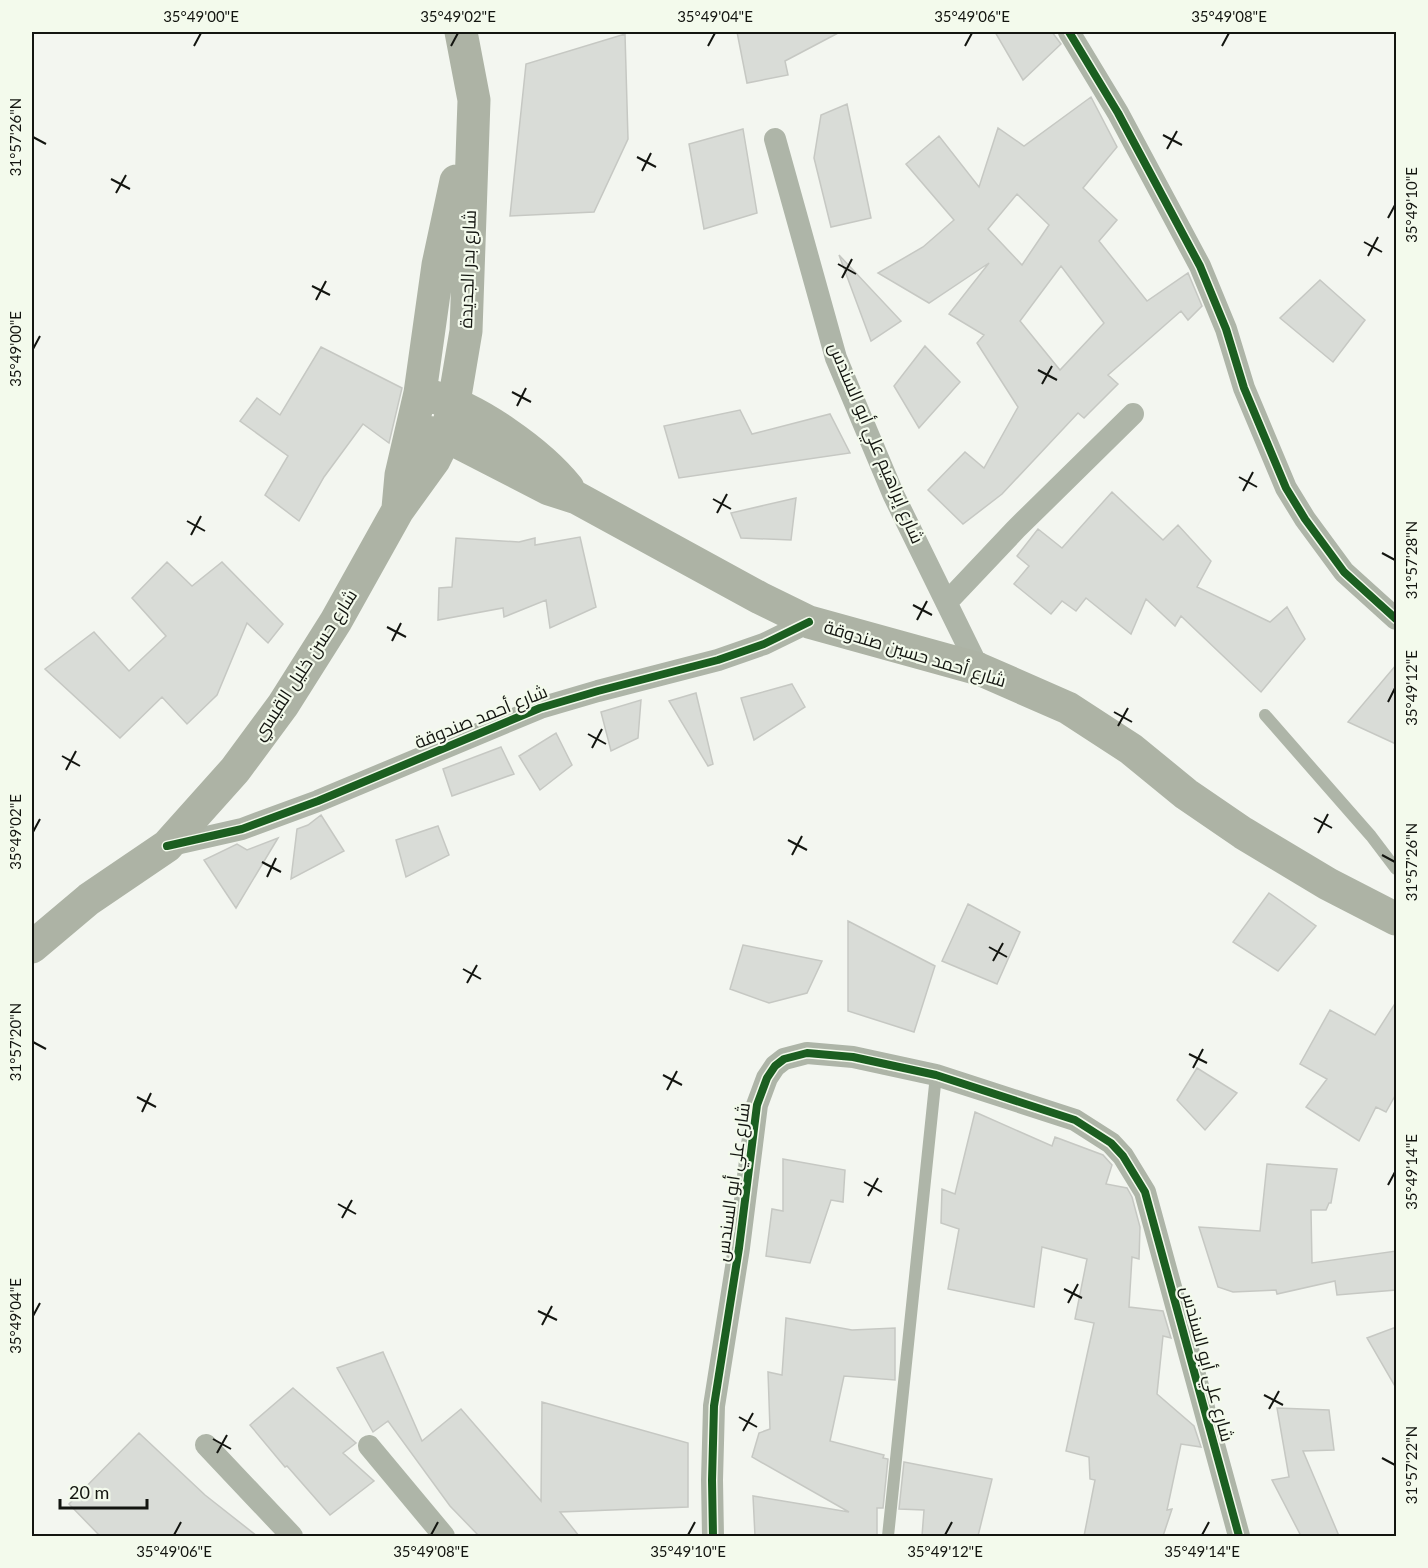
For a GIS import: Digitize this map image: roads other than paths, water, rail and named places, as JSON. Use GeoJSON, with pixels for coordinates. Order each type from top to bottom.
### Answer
{"type":"FeatureCollection","features":[{"type":"Feature","properties":{"kind":"main road","name":"شارع بدر الجديدة"},"geometry":{"type":"LineString","coordinates":[[446,436],[466,331],[474,100],[461,32]]}},
{"type":"Feature","properties":{"kind":"main road","name":"شارع بدر الجديدة"},"geometry":{"type":"LineString","coordinates":[[412,429],[420,393],[438,265],[474,100]]}},
{"type":"Feature","properties":{"kind":"main road","name":"شارع أحمد حسين صندوقة"},"geometry":{"type":"LineString","coordinates":[[420,393],[454,402],[495,426],[556,473],[577,498]]}},
{"type":"Feature","properties":{"kind":"main road","name":"شارع أحمد حسين صندوقة"},"geometry":{"type":"LineString","coordinates":[[412,429],[446,436],[549,489],[577,498],[760,598],[809,622],[979,669],[1068,708],[1131,748],[1186,794],[1243,833],[1328,884],[1396,919]]}},
{"type":"Feature","properties":{"kind":"main road","name":"شارع حسن خليل القيسي"},"geometry":{"type":"LineString","coordinates":[[398,510],[399,485],[412,429]]}},
{"type":"Feature","properties":{"kind":"main road","name":"شارع حسن خليل القيسي"},"geometry":{"type":"LineString","coordinates":[[32,946],[89,899],[167,846],[235,770],[284,705],[336,621],[398,510],[434,460],[446,436]]}},
{"type":"Feature","properties":{"kind":"street"},"geometry":{"type":"LineString","coordinates":[[1069,32],[1118,113],[1200,266],[1226,328],[1244,388],[1286,488],[1344,573],[1396,619]]}},
{"type":"Feature","properties":{"kind":"street","name":"شارع إبراهيم علي أبو السندس"},"geometry":{"type":"LineString","coordinates":[[775,139],[837,358],[894,496],[979,669]]}},
{"type":"Feature","properties":{"kind":"street"},"geometry":{"type":"LineString","coordinates":[[947,603],[1016,529],[1133,414]]}},
{"type":"Feature","properties":{"kind":"street","name":"شارع أحمد صندوقة"},"geometry":{"type":"LineString","coordinates":[[167,846],[242,829],[318,801],[540,708],[598,690],[718,660],[764,644],[809,622]]}},
{"type":"Feature","properties":{"kind":"street","name":"شارع علي أبو السندس"},"geometry":{"type":"LineString","coordinates":[[713,1536],[714,1406],[739,1248],[757,1105],[767,1078],[775,1066],[784,1059],[807,1053],[853,1058],[936,1075],[1075,1120],[1100,1134],[1124,1156],[1145,1192],[1239,1536]]}},
{"type":"Feature","properties":{"kind":"street"},"geometry":{"type":"LineString","coordinates":[[206,1445],[292,1536]]}},
{"type":"Feature","properties":{"kind":"street"},"geometry":{"type":"LineString","coordinates":[[369,1446],[444,1536]]}},
{"type":"Feature","properties":{"kind":"lane"},"geometry":{"type":"LineString","coordinates":[[1265,715],[1371,836],[1396,869]]}},
{"type":"Feature","properties":{"kind":"lane"},"geometry":{"type":"LineString","coordinates":[[888,1536],[936,1075]]}}]}
